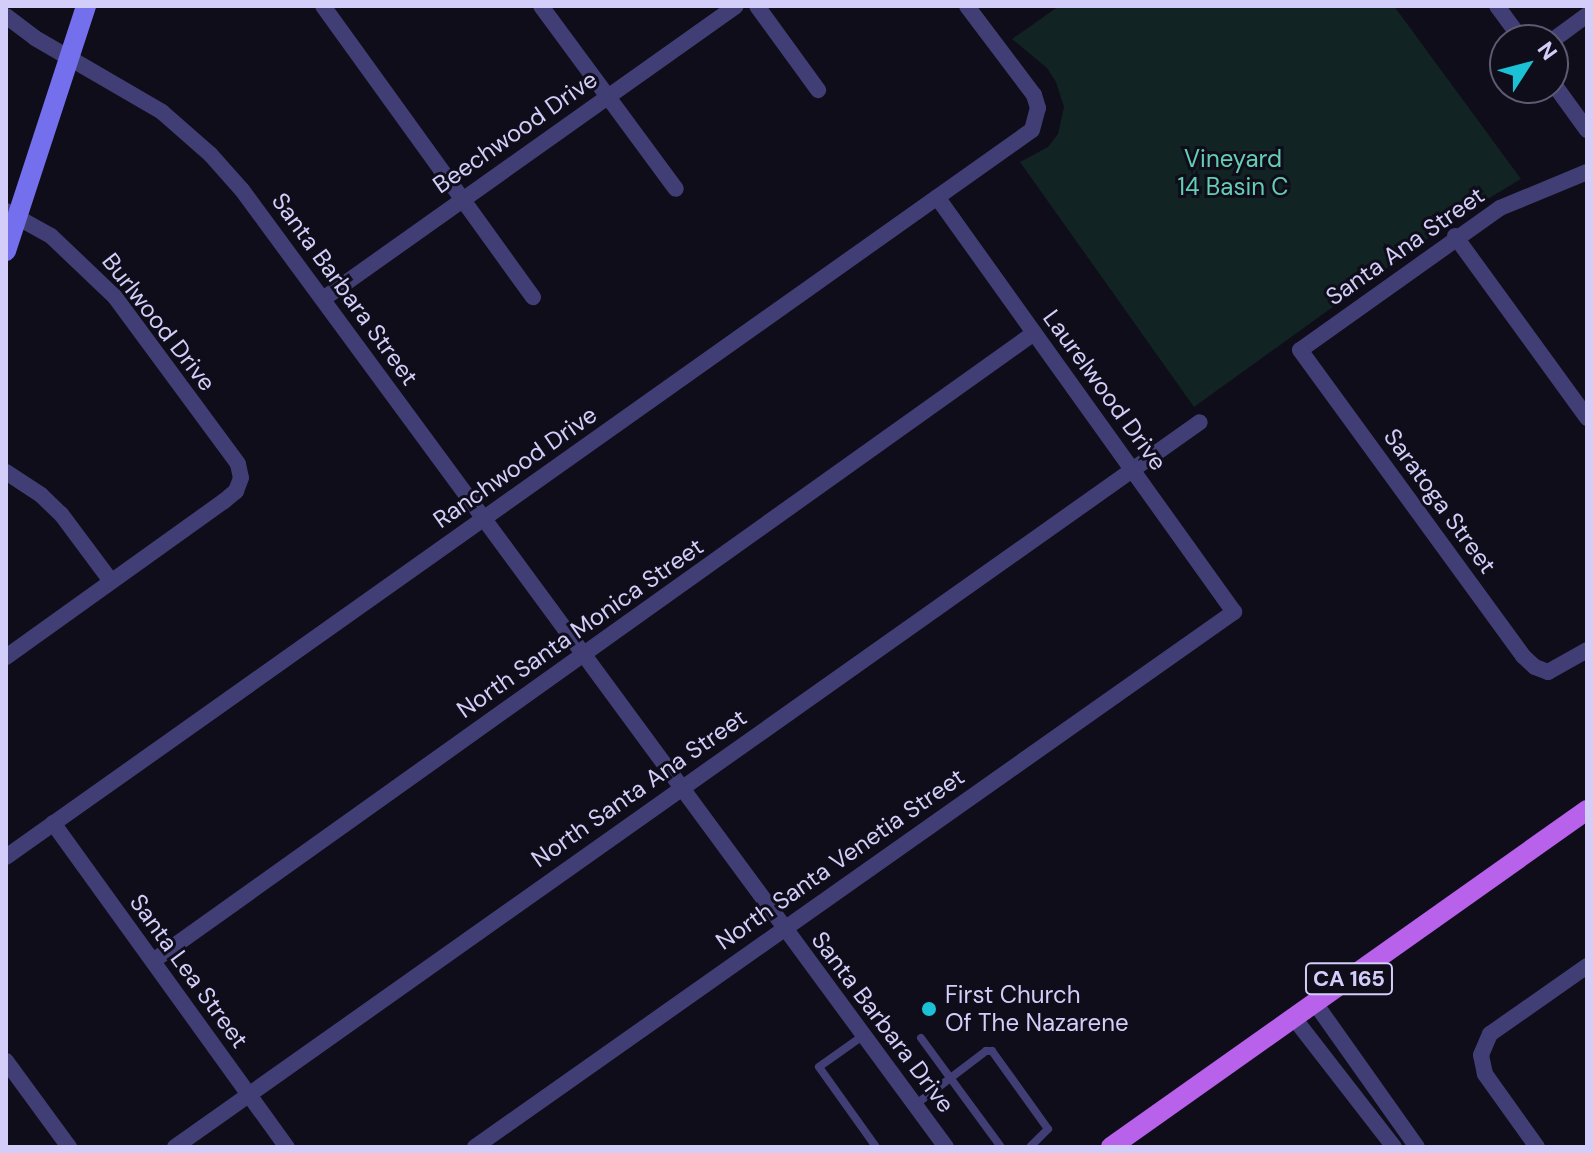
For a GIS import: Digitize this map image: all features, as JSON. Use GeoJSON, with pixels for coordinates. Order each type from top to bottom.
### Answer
{"type":"FeatureCollection","features":[{"type":"Feature","properties":{"kind":"main road","name":"CA 165"},"geometry":{"type":"LineString","coordinates":[[1117,1145],[1587,810]]}},
{"type":"Feature","properties":{"kind":"street"},"geometry":{"type":"LineString","coordinates":[[6,251],[12,214],[71,56],[86,6]]}},
{"type":"Feature","properties":{"kind":"street"},"geometry":{"type":"LineString","coordinates":[[323,6],[533,297]]}},
{"type":"Feature","properties":{"kind":"street"},"geometry":{"type":"LineString","coordinates":[[541,6],[676,189]]}},
{"type":"Feature","properties":{"kind":"street","name":"Beechwood Drive"},"geometry":{"type":"LineString","coordinates":[[323,299],[736,6]]}},
{"type":"Feature","properties":{"kind":"street"},"geometry":{"type":"LineString","coordinates":[[757,6],[818,90]]}},
{"type":"Feature","properties":{"kind":"street","name":"Ranchwood Drive"},"geometry":{"type":"LineString","coordinates":[[6,857],[1032,130],[1038,108],[1034,95],[967,6]]}},
{"type":"Feature","properties":{"kind":"street"},"geometry":{"type":"LineString","coordinates":[[1497,6],[1510,24]]}},
{"type":"Feature","properties":{"kind":"street"},"geometry":{"type":"LineString","coordinates":[[1569,28],[1587,15]]}},
{"type":"Feature","properties":{"kind":"street","name":"Santa Barbara Street"},"geometry":{"type":"LineString","coordinates":[[6,16],[35,38],[149,103],[210,154],[272,227],[583,655]]}},
{"type":"Feature","properties":{"kind":"street"},"geometry":{"type":"LineString","coordinates":[[1568,104],[1587,130]]}},
{"type":"Feature","properties":{"kind":"street","name":"Santa Ana Street"},"geometry":{"type":"LineString","coordinates":[[1300,350],[1455,236],[1512,201],[1587,172]]}},
{"type":"Feature","properties":{"kind":"street","name":"Laurelwood Drive"},"geometry":{"type":"LineString","coordinates":[[937,197],[1234,612]]}},
{"type":"Feature","properties":{"kind":"street","name":"Burlwood Drive"},"geometry":{"type":"LineString","coordinates":[[12,214],[66,248],[115,297],[238,464],[241,478],[236,491],[111,581]]}},
{"type":"Feature","properties":{"kind":"street"},"geometry":{"type":"LineString","coordinates":[[1455,236],[1587,418]]}},
{"type":"Feature","properties":{"kind":"street","name":"North Santa Monica Street"},"geometry":{"type":"LineString","coordinates":[[153,961],[1034,333]]}},
{"type":"Feature","properties":{"kind":"street","name":"Saratoga Street"},"geometry":{"type":"LineString","coordinates":[[1300,350],[1523,656],[1535,667],[1548,672],[1587,650]]}},
{"type":"Feature","properties":{"kind":"street"},"geometry":{"type":"LineString","coordinates":[[1132,470],[1200,422]]}},
{"type":"Feature","properties":{"kind":"street","name":"North Santa Ana Street"},"geometry":{"type":"LineString","coordinates":[[175,1147],[1132,470]]}},
{"type":"Feature","properties":{"kind":"street"},"geometry":{"type":"LineString","coordinates":[[6,472],[41,495],[61,514],[111,581],[6,657]]}},
{"type":"Feature","properties":{"kind":"street","name":"North Santa Venetia Street"},"geometry":{"type":"LineString","coordinates":[[475,1147],[1234,612]]}},
{"type":"Feature","properties":{"kind":"street","name":"Santa Barbara Drive"},"geometry":{"type":"LineString","coordinates":[[583,655],[946,1147]]}},
{"type":"Feature","properties":{"kind":"street","name":"Santa Lea Street"},"geometry":{"type":"LineString","coordinates":[[53,823],[287,1147]]}},
{"type":"Feature","properties":{"kind":"street"},"geometry":{"type":"LineString","coordinates":[[1537,1147],[1485,1074],[1481,1055],[1490,1034],[1587,966]]}},
{"type":"Feature","properties":{"kind":"street"},"geometry":{"type":"LineString","coordinates":[[1315,1003],[1417,1147]]}},
{"type":"Feature","properties":{"kind":"street"},"geometry":{"type":"LineString","coordinates":[[1294,1018],[1394,1147]]}},
{"type":"Feature","properties":{"kind":"street"},"geometry":{"type":"LineString","coordinates":[[6,1061],[69,1147]]}},
{"type":"Feature","properties":{"kind":"lane"},"geometry":{"type":"LineString","coordinates":[[864,1035],[819,1067],[876,1147]]}},
{"type":"Feature","properties":{"kind":"lane"},"geometry":{"type":"LineString","coordinates":[[921,1038],[1001,1147]]}},
{"type":"Feature","properties":{"kind":"lane"},"geometry":{"type":"LineString","coordinates":[[915,1105],[986,1051],[992,1051],[1048,1129],[1030,1147]]}},
{"type":"Feature","properties":{"kind":"green space","name":"Vineyard 14 Basin C"},"geometry":{"type":"Polygon","coordinates":[[[1059,6],[1394,6],[1521,179],[1456,218],[1194,407],[1020,162],[1048,147],[1058,134],[1064,107],[1056,82],[1047,68],[1012,39],[1059,6]]]}},
{"type":"Feature","properties":{"kind":"place","name":"First Church Of The Nazarene"},"geometry":{"type":"Point","coordinates":[929,1009]}}]}
